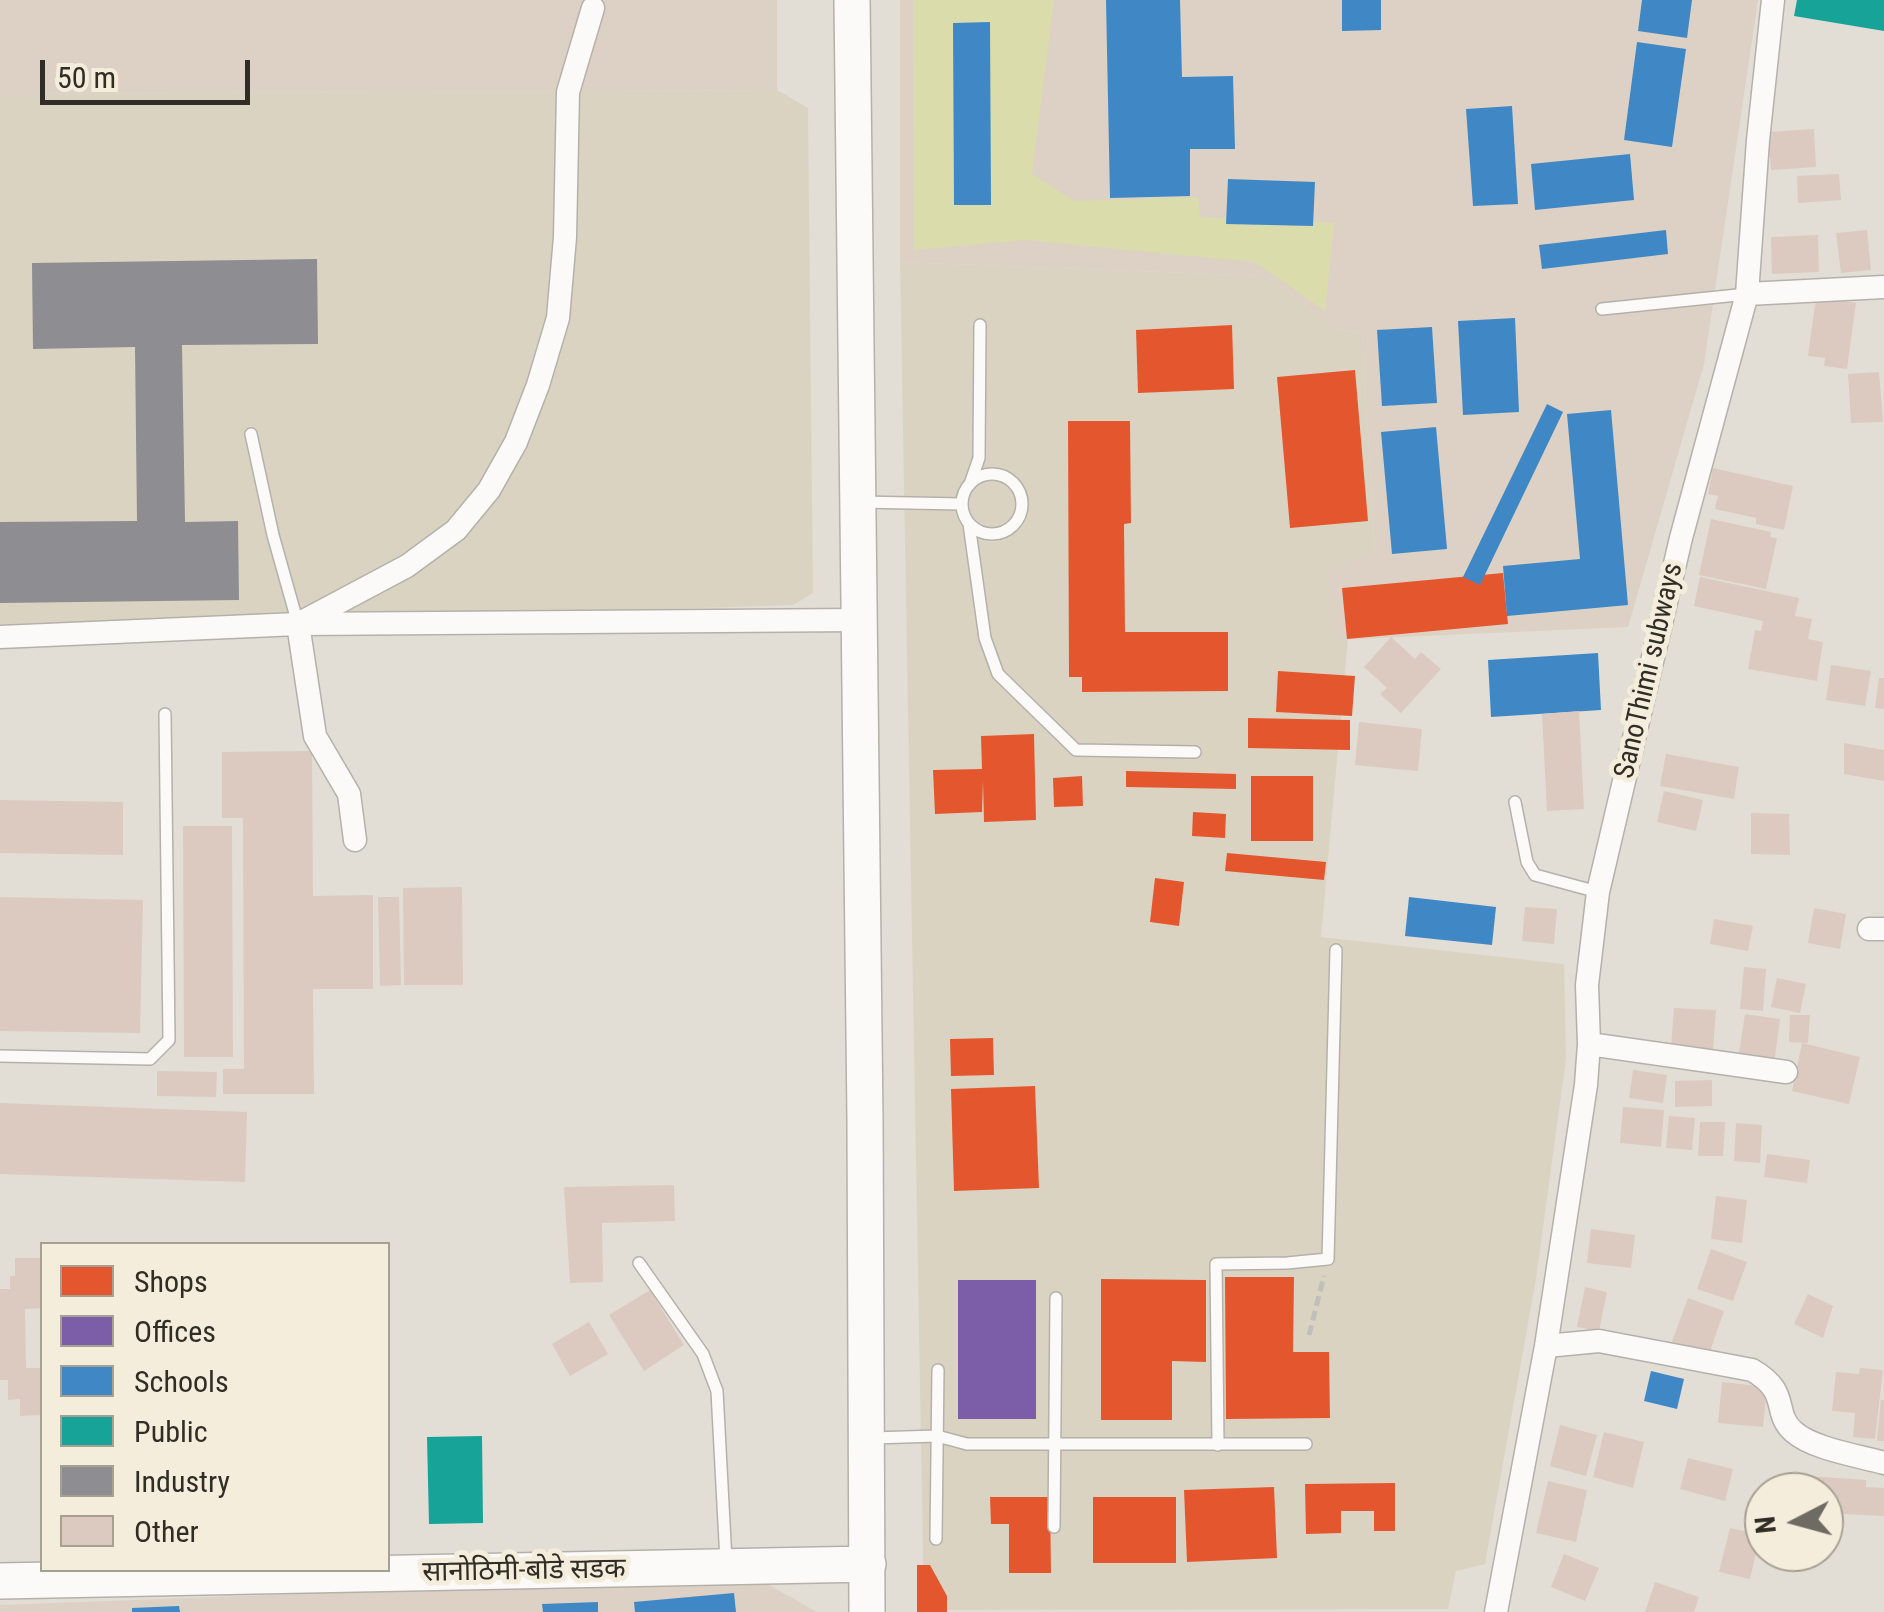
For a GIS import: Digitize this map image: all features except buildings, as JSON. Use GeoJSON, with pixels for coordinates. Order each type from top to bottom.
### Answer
{"type":"FeatureCollection","features":[{"type":"Feature","properties":{"kind":"main road"},"geometry":{"type":"LineString","coordinates":[[852,0],[867,1612]]}},
{"type":"Feature","properties":{"kind":"main road","name":"सानोठिमी-बोडे सडक"},"geometry":{"type":"LineString","coordinates":[[0,1581],[868,1564]]}},
{"type":"Feature","properties":{"kind":"street","name":"SanoThimi subways"},"geometry":{"type":"LineString","coordinates":[[1496,1612],[1546,1346],[1586,1084],[1586,986],[1598,892],[1682,538],[1747,294],[1773,0]]}},
{"type":"Feature","properties":{"kind":"street"},"geometry":{"type":"LineString","coordinates":[[298,624],[408,566],[456,530],[489,490],[516,442],[558,318],[565,238],[568,92],[597,3]]}},
{"type":"Feature","properties":{"kind":"street"},"geometry":{"type":"LineString","coordinates":[[1747,294],[1884,287]]}},
{"type":"Feature","properties":{"kind":"street"},"geometry":{"type":"LineString","coordinates":[[0,637],[298,624],[858,620]]}},
{"type":"Feature","properties":{"kind":"street"},"geometry":{"type":"LineString","coordinates":[[298,624],[315,736],[349,794],[355,840]]}},
{"type":"Feature","properties":{"kind":"street"},"geometry":{"type":"LineString","coordinates":[[1589,1044],[1786,1072]]}},
{"type":"Feature","properties":{"kind":"street"},"geometry":{"type":"LineString","coordinates":[[1546,1346],[1598,1340],[1752,1370],[1771,1381],[1784,1419],[1794,1432],[1808,1441],[1884,1463]]}},
{"type":"Feature","properties":{"kind":"lane"},"geometry":{"type":"LineString","coordinates":[[1602,309],[1747,294]]}},
{"type":"Feature","properties":{"kind":"lane"},"geometry":{"type":"LineString","coordinates":[[980,325],[978,458],[961,504],[968,524],[985,638],[998,674],[1076,750],[1195,752]]}},
{"type":"Feature","properties":{"kind":"lane"},"geometry":{"type":"LineString","coordinates":[[251,434],[272,535],[298,624]]}},
{"type":"Feature","properties":{"kind":"lane"},"geometry":{"type":"LineString","coordinates":[[968,524],[986,534],[1006,531],[1020,515],[1022,505],[1015,485],[998,475],[987,474],[970,484]]}},
{"type":"Feature","properties":{"kind":"lane"},"geometry":{"type":"LineString","coordinates":[[856,502],[961,504]]}},
{"type":"Feature","properties":{"kind":"lane"},"geometry":{"type":"LineString","coordinates":[[0,1056],[150,1059],[169,1040],[165,714]]}},
{"type":"Feature","properties":{"kind":"lane"},"geometry":{"type":"LineString","coordinates":[[1515,802],[1527,862],[1534,875],[1598,892]]}},
{"type":"Feature","properties":{"kind":"lane"},"geometry":{"type":"LineString","coordinates":[[1218,1444],[1216,1264],[1328,1258],[1336,950]]}},
{"type":"Feature","properties":{"kind":"lane"},"geometry":{"type":"LineString","coordinates":[[640,1263],[703,1354],[717,1390],[726,1568]]}},
{"type":"Feature","properties":{"kind":"lane"},"geometry":{"type":"LineString","coordinates":[[1054,1528],[1056,1298]]}},
{"type":"Feature","properties":{"kind":"lane"},"geometry":{"type":"LineString","coordinates":[[936,1539],[938,1370]]}},
{"type":"Feature","properties":{"kind":"lane"},"geometry":{"type":"LineString","coordinates":[[868,1438],[937,1436],[967,1444],[1306,1444]]}},
{"type":"Feature","properties":{"kind":"path"},"geometry":{"type":"LineString","coordinates":[[1310,1335],[1328,1258]]}},
{"type":"Feature","properties":{"kind":"shaded area"},"geometry":{"type":"Polygon","coordinates":[[[0,0],[777,0],[777,90],[0,94],[0,0]]]}},
{"type":"Feature","properties":{"kind":"shaded area"},"geometry":{"type":"Polygon","coordinates":[[[900,0],[1758,0],[1704,364],[1628,627],[1333,640],[1327,572],[1375,552],[1362,333],[1334,328],[1267,276],[900,262],[900,0]]]}},
{"type":"Feature","properties":{"kind":"shaded area"},"geometry":{"type":"Polygon","coordinates":[[[777,90],[808,108],[813,593],[793,605],[0,631],[0,94],[777,90]]]}},
{"type":"Feature","properties":{"kind":"shaded area"},"geometry":{"type":"Polygon","coordinates":[[[900,262],[1267,276],[1334,328],[1362,333],[1375,552],[1333,639],[1348,638],[1321,937],[1564,964],[1566,1059],[1536,1279],[1485,1564],[1456,1571],[1448,1609],[924,1610],[900,262]]]}},
{"type":"Feature","properties":{"kind":"shaded area"},"geometry":{"type":"Polygon","coordinates":[[[769,1585],[817,1612],[0,1612],[0,1605],[514,1586],[769,1585]]]}},
{"type":"Feature","properties":{"kind":"green space"},"geometry":{"type":"Polygon","coordinates":[[[913,0],[1054,0],[1032,174],[1074,201],[1198,197],[1200,217],[1334,223],[1325,311],[1255,262],[1025,240],[914,250],[913,0]]]}}]}
